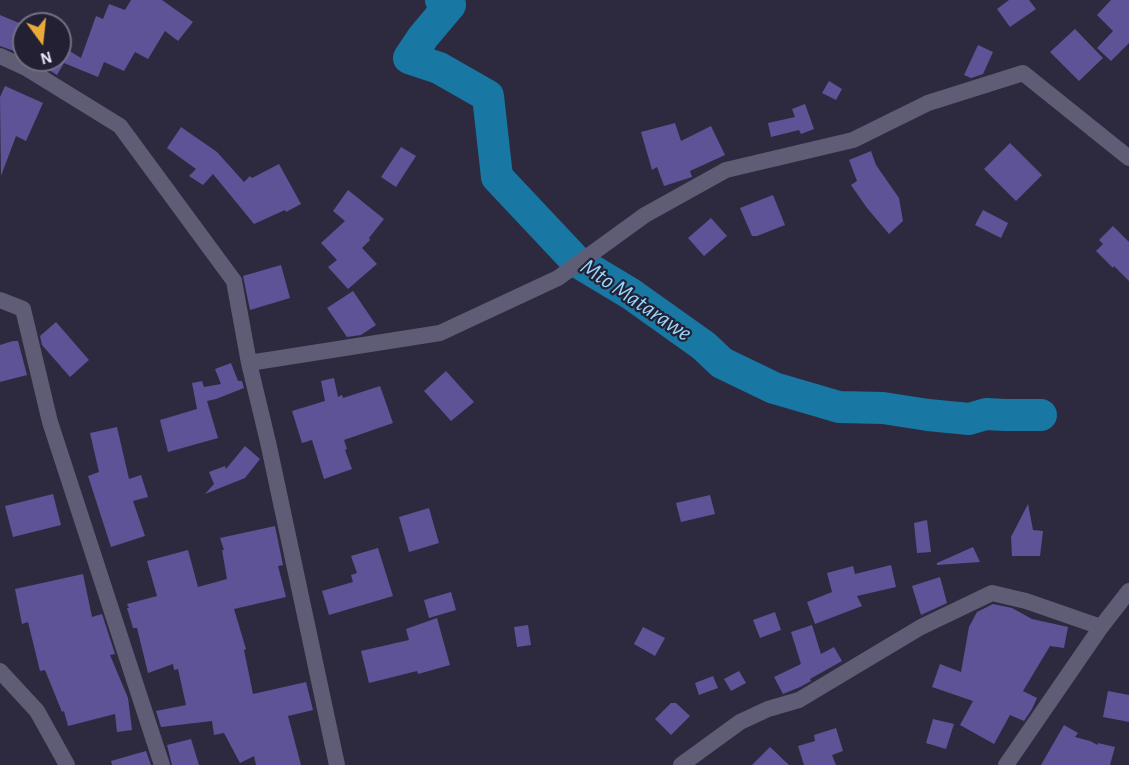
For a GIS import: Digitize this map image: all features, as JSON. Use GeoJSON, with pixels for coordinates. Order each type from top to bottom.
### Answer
{"type":"FeatureCollection","features":[{"type":"Feature","properties":{"kind":"street"},"geometry":{"type":"LineString","coordinates":[[0,56],[26,68],[120,126],[234,281],[249,363],[337,765]]}},
{"type":"Feature","properties":{"kind":"street"},"geometry":{"type":"LineString","coordinates":[[249,363],[440,333],[558,278],[645,215],[726,170],[853,140],[928,103],[1023,73],[1129,158]]}},
{"type":"Feature","properties":{"kind":"street"},"geometry":{"type":"LineString","coordinates":[[0,300],[23,309],[51,422],[162,765]]}},
{"type":"Feature","properties":{"kind":"street"},"geometry":{"type":"LineString","coordinates":[[681,765],[740,722],[768,709],[798,700],[921,627],[992,593],[1026,601],[1101,627]]}},
{"type":"Feature","properties":{"kind":"street"},"geometry":{"type":"LineString","coordinates":[[1006,765],[1101,627],[1126,599]]}},
{"type":"Feature","properties":{"kind":"street"},"geometry":{"type":"LineString","coordinates":[[0,671],[37,711],[67,765]]}},
{"type":"Feature","properties":{"kind":"building"},"geometry":{"type":"Polygon","coordinates":[[[131,0],[162,0],[193,22],[178,41],[165,31],[148,59],[135,52],[124,71],[104,62],[98,77],[72,66],[72,52],[81,58],[96,16],[103,19],[109,4],[125,10],[131,0]]]}},
{"type":"Feature","properties":{"kind":"building"},"geometry":{"type":"Polygon","coordinates":[[[1009,0],[1029,0],[1036,9],[1010,27],[997,9],[1009,0]]]}},
{"type":"Feature","properties":{"kind":"building"},"geometry":{"type":"Polygon","coordinates":[[[1111,0],[1129,0],[1129,43],[1111,61],[1097,48],[1113,31],[1097,15],[1111,0]]]}},
{"type":"Feature","properties":{"kind":"building"},"geometry":{"type":"Polygon","coordinates":[[[0,15],[12,20],[12,50],[0,46],[0,15]]]}},
{"type":"Feature","properties":{"kind":"building"},"geometry":{"type":"Polygon","coordinates":[[[1075,29],[1103,58],[1079,81],[1050,52],[1075,29]]]}},
{"type":"Feature","properties":{"kind":"building"},"geometry":{"type":"Polygon","coordinates":[[[978,45],[993,52],[983,74],[971,78],[964,75],[978,45]]]}},
{"type":"Feature","properties":{"kind":"building"},"geometry":{"type":"Polygon","coordinates":[[[829,81],[842,89],[836,100],[822,93],[829,81]]]}},
{"type":"Feature","properties":{"kind":"building"},"geometry":{"type":"Polygon","coordinates":[[[5,86],[43,103],[26,141],[16,136],[1,176],[0,97],[5,86]]]}},
{"type":"Feature","properties":{"kind":"building"},"geometry":{"type":"Polygon","coordinates":[[[805,104],[814,129],[801,134],[799,130],[771,137],[768,123],[795,117],[792,109],[805,104]]]}},
{"type":"Feature","properties":{"kind":"building"},"geometry":{"type":"Polygon","coordinates":[[[675,123],[681,141],[711,126],[725,155],[690,171],[692,177],[664,186],[657,167],[652,170],[641,132],[675,123]]]}},
{"type":"Feature","properties":{"kind":"building"},"geometry":{"type":"Polygon","coordinates":[[[181,127],[217,152],[244,182],[250,176],[252,178],[279,164],[301,204],[254,224],[213,174],[203,185],[189,176],[196,169],[167,148],[181,127]]]}},
{"type":"Feature","properties":{"kind":"building"},"geometry":{"type":"Polygon","coordinates":[[[1010,143],[1042,175],[1016,201],[984,169],[1010,143]]]}},
{"type":"Feature","properties":{"kind":"building"},"geometry":{"type":"Polygon","coordinates":[[[401,147],[416,156],[396,187],[381,177],[401,147]]]}},
{"type":"Feature","properties":{"kind":"building"},"geometry":{"type":"Polygon","coordinates":[[[871,151],[876,165],[899,198],[903,221],[889,234],[851,185],[857,181],[849,160],[871,151]]]}},
{"type":"Feature","properties":{"kind":"building"},"geometry":{"type":"Polygon","coordinates":[[[348,190],[384,219],[362,248],[377,264],[348,289],[328,267],[337,260],[321,243],[345,221],[333,211],[348,190]]]}},
{"type":"Feature","properties":{"kind":"building"},"geometry":{"type":"Polygon","coordinates":[[[773,195],[785,225],[752,236],[740,208],[773,195]]]}},
{"type":"Feature","properties":{"kind":"building"},"geometry":{"type":"Polygon","coordinates":[[[983,210],[1008,223],[1001,238],[975,225],[983,210]]]}},
{"type":"Feature","properties":{"kind":"building"},"geometry":{"type":"Polygon","coordinates":[[[711,218],[727,236],[704,256],[688,238],[711,218]]]}},
{"type":"Feature","properties":{"kind":"building"},"geometry":{"type":"Polygon","coordinates":[[[1113,226],[1129,242],[1129,281],[1096,251],[1103,244],[1099,240],[1113,226]]]}},
{"type":"Feature","properties":{"kind":"building"},"geometry":{"type":"Polygon","coordinates":[[[281,265],[290,298],[250,310],[243,276],[281,265]]]}},
{"type":"Feature","properties":{"kind":"building"},"geometry":{"type":"Polygon","coordinates":[[[353,291],[376,325],[361,335],[347,337],[327,308],[353,291]]]}},
{"type":"Feature","properties":{"kind":"building"},"geometry":{"type":"Polygon","coordinates":[[[56,322],[89,360],[70,377],[42,345],[40,336],[56,322]]]}},
{"type":"Feature","properties":{"kind":"building"},"geometry":{"type":"Polygon","coordinates":[[[18,341],[27,375],[0,382],[0,345],[18,341]]]}},
{"type":"Feature","properties":{"kind":"building"},"geometry":{"type":"Polygon","coordinates":[[[231,363],[238,381],[242,381],[244,388],[207,401],[218,438],[168,452],[160,420],[197,409],[192,383],[202,381],[204,387],[221,384],[215,369],[231,363]]]}},
{"type":"Feature","properties":{"kind":"building"},"geometry":{"type":"Polygon","coordinates":[[[446,371],[474,402],[451,421],[424,391],[446,371]]]}},
{"type":"Feature","properties":{"kind":"building"},"geometry":{"type":"Polygon","coordinates":[[[334,378],[338,397],[342,395],[343,398],[380,386],[393,423],[344,440],[352,469],[324,479],[312,440],[302,443],[292,411],[325,401],[321,381],[334,378]]]}},
{"type":"Feature","properties":{"kind":"building"},"geometry":{"type":"Polygon","coordinates":[[[117,427],[129,479],[141,475],[148,497],[133,501],[145,536],[111,547],[88,476],[99,472],[90,433],[117,427]]]}},
{"type":"Feature","properties":{"kind":"building"},"geometry":{"type":"Polygon","coordinates":[[[245,446],[260,459],[245,478],[205,494],[214,484],[209,472],[225,466],[226,469],[245,446]]]}},
{"type":"Feature","properties":{"kind":"building"},"geometry":{"type":"Polygon","coordinates":[[[53,494],[61,525],[13,537],[5,506],[53,494]]]}},
{"type":"Feature","properties":{"kind":"building"},"geometry":{"type":"Polygon","coordinates":[[[710,495],[715,514],[681,522],[676,503],[710,495]]]}},
{"type":"Feature","properties":{"kind":"building"},"geometry":{"type":"Polygon","coordinates":[[[1028,504],[1033,530],[1043,531],[1040,556],[1012,556],[1011,537],[1028,504]]]}},
{"type":"Feature","properties":{"kind":"building"},"geometry":{"type":"Polygon","coordinates":[[[429,508],[439,543],[409,552],[399,517],[429,508]]]}},
{"type":"Feature","properties":{"kind":"building"},"geometry":{"type":"Polygon","coordinates":[[[927,520],[931,552],[917,553],[914,523],[927,520]]]}},
{"type":"Feature","properties":{"kind":"building"},"geometry":{"type":"Polygon","coordinates":[[[275,526],[283,565],[278,566],[286,597],[234,609],[246,649],[244,650],[253,694],[306,682],[313,710],[288,716],[301,765],[256,765],[254,756],[240,763],[224,733],[214,735],[212,721],[161,727],[156,711],[186,705],[178,669],[174,670],[173,664],[148,673],[137,628],[133,628],[127,608],[129,608],[127,604],[157,596],[147,561],[188,550],[198,587],[227,579],[222,550],[224,550],[220,538],[275,526]]]}},
{"type":"Feature","properties":{"kind":"building"},"geometry":{"type":"Polygon","coordinates":[[[973,547],[980,562],[937,565],[937,563],[973,547]]]}},
{"type":"Feature","properties":{"kind":"building"},"geometry":{"type":"Polygon","coordinates":[[[378,548],[393,596],[329,615],[322,591],[353,582],[351,575],[357,573],[351,556],[378,548]]]}},
{"type":"Feature","properties":{"kind":"building"},"geometry":{"type":"Polygon","coordinates":[[[891,565],[896,587],[857,596],[862,606],[815,624],[807,602],[832,592],[827,573],[853,566],[855,574],[891,565]]]}},
{"type":"Feature","properties":{"kind":"building"},"geometry":{"type":"Polygon","coordinates":[[[83,574],[92,617],[102,614],[115,654],[110,655],[128,698],[132,730],[117,732],[115,714],[68,726],[64,711],[62,712],[45,670],[40,671],[28,622],[22,624],[15,589],[83,574]]]}},
{"type":"Feature","properties":{"kind":"building"},"geometry":{"type":"Polygon","coordinates":[[[940,577],[947,603],[921,615],[912,586],[940,577]]]}},
{"type":"Feature","properties":{"kind":"building"},"geometry":{"type":"Polygon","coordinates":[[[451,592],[456,610],[429,618],[424,600],[451,592]]]}},
{"type":"Feature","properties":{"kind":"building"},"geometry":{"type":"Polygon","coordinates":[[[993,604],[1012,608],[1032,619],[1068,627],[1064,648],[1050,646],[1023,691],[1037,698],[1032,709],[1024,721],[1010,715],[994,744],[960,725],[973,701],[932,687],[940,664],[961,672],[969,627],[977,612],[993,604]]]}},
{"type":"Feature","properties":{"kind":"building"},"geometry":{"type":"Polygon","coordinates":[[[775,612],[781,630],[760,638],[753,620],[775,612]]]}},
{"type":"Feature","properties":{"kind":"building"},"geometry":{"type":"Polygon","coordinates":[[[437,618],[450,665],[418,674],[417,671],[369,683],[361,651],[409,640],[406,629],[437,618]]]}},
{"type":"Feature","properties":{"kind":"building"},"geometry":{"type":"Polygon","coordinates":[[[528,625],[531,645],[517,647],[514,627],[528,625]]]}},
{"type":"Feature","properties":{"kind":"building"},"geometry":{"type":"Polygon","coordinates":[[[812,625],[821,654],[834,647],[842,661],[810,679],[811,681],[783,694],[774,677],[801,664],[791,632],[812,625]]]}},
{"type":"Feature","properties":{"kind":"building"},"geometry":{"type":"Polygon","coordinates":[[[643,627],[665,638],[655,656],[634,644],[643,627]]]}},
{"type":"Feature","properties":{"kind":"building"},"geometry":{"type":"Polygon","coordinates":[[[739,671],[746,683],[731,691],[724,679],[739,671]]]}},
{"type":"Feature","properties":{"kind":"building"},"geometry":{"type":"Polygon","coordinates":[[[713,676],[718,688],[699,695],[695,683],[713,676]]]}},
{"type":"Feature","properties":{"kind":"building"},"geometry":{"type":"Polygon","coordinates":[[[1108,691],[1129,695],[1129,722],[1103,717],[1108,691]]]}},
{"type":"Feature","properties":{"kind":"building"},"geometry":{"type":"Polygon","coordinates":[[[671,703],[676,703],[690,716],[671,735],[655,719],[671,703]]]}},
{"type":"Feature","properties":{"kind":"building"},"geometry":{"type":"Polygon","coordinates":[[[933,719],[954,724],[946,749],[926,743],[933,719]]]}},
{"type":"Feature","properties":{"kind":"building"},"geometry":{"type":"Polygon","coordinates":[[[1064,725],[1078,733],[1075,737],[1098,745],[1098,743],[1115,747],[1110,765],[1041,765],[1064,725]]]}},
{"type":"Feature","properties":{"kind":"building"},"geometry":{"type":"Polygon","coordinates":[[[836,728],[843,751],[832,755],[836,765],[804,765],[798,746],[815,741],[814,735],[836,728]]]}},
{"type":"Feature","properties":{"kind":"building"},"geometry":{"type":"Polygon","coordinates":[[[191,739],[199,765],[172,765],[167,745],[191,739]]]}},
{"type":"Feature","properties":{"kind":"building"},"geometry":{"type":"Polygon","coordinates":[[[770,747],[789,765],[752,765],[770,747]]]}},
{"type":"Feature","properties":{"kind":"building"},"geometry":{"type":"Polygon","coordinates":[[[146,751],[151,765],[112,765],[111,761],[146,751]]]}},
{"type":"Feature","properties":{"kind":"waterway","name":"Mto Matarawe"},"geometry":{"type":"LineString","coordinates":[[441,0],[450,5],[409,58],[439,68],[488,96],[497,177],[576,261],[631,294],[704,346],[722,363],[774,388],[839,407],[883,408],[969,419],[986,414],[1041,415]]}}]}
